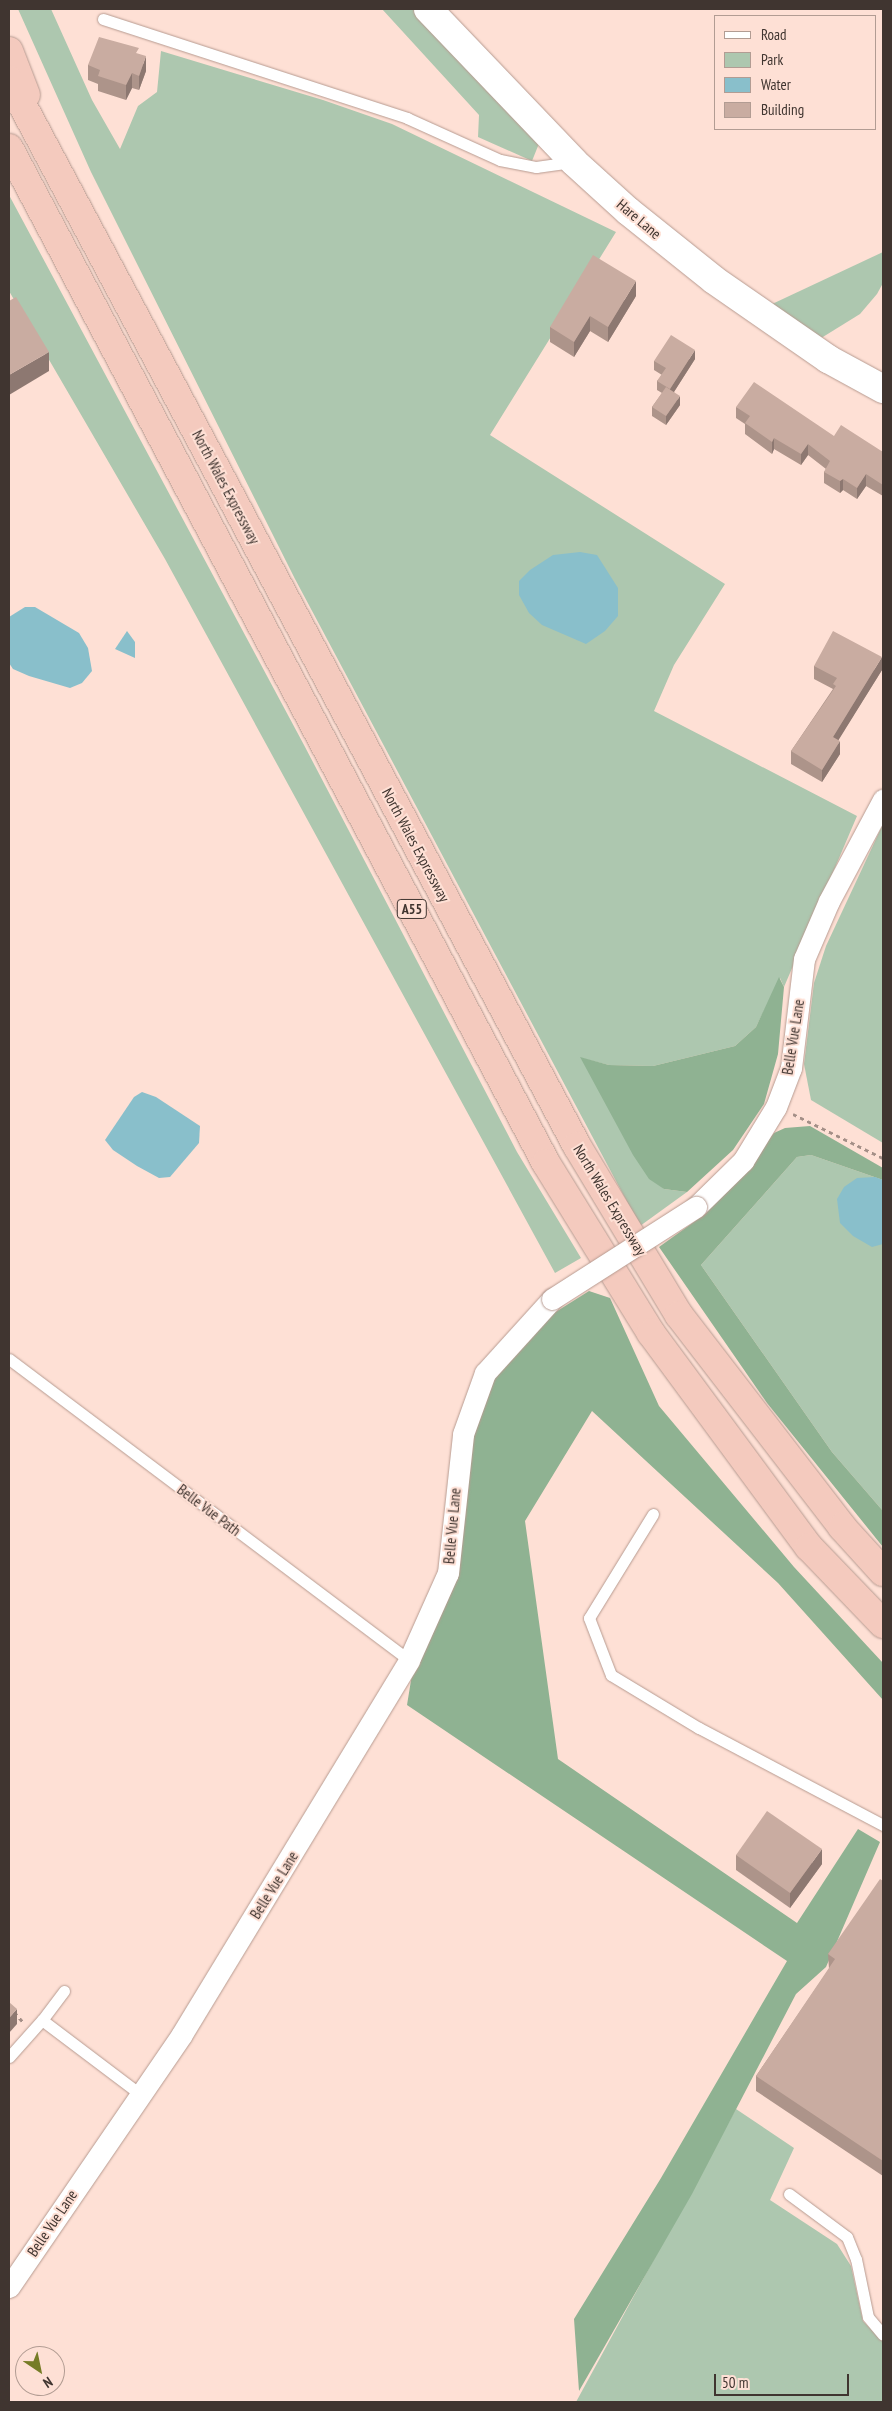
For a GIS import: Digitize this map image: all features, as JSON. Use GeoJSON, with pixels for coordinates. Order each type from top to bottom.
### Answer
{"type":"FeatureCollection","features":[{"type":"Feature","properties":{"kind":"highway"},"geometry":{"type":"LineString","coordinates":[[9,51],[48,153]]}},
{"type":"Feature","properties":{"kind":"highway","name":"North Wales Expressway"},"geometry":{"type":"LineString","coordinates":[[9,80],[577,1146],[680,1315],[842,1527],[883,1572]]}},
{"type":"Feature","properties":{"kind":"highway","name":"A55"},"geometry":{"type":"LineString","coordinates":[[9,148],[546,1163],[651,1333],[809,1547],[883,1624]]}},
{"type":"Feature","properties":{"kind":"street","name":"Hare Lane"},"geometry":{"type":"LineString","coordinates":[[428,9],[574,162],[628,211],[714,280],[828,359],[883,389]]}},
{"type":"Feature","properties":{"kind":"street","name":"Belle Vue Lane"},"geometry":{"type":"LineString","coordinates":[[9,2287],[140,2094],[218,1974],[409,1660],[448,1573],[463,1434],[485,1373],[552,1299],[696,1207],[743,1161],[776,1107],[791,1068],[804,959],[829,901],[883,800]]}},
{"type":"Feature","properties":{"kind":"lane"},"geometry":{"type":"LineString","coordinates":[[104,19],[407,118],[500,160],[536,167],[574,162]]}},
{"type":"Feature","properties":{"kind":"lane","name":"Belle Vue Path"},"geometry":{"type":"LineString","coordinates":[[9,1359],[409,1660]]}},
{"type":"Feature","properties":{"kind":"lane"},"geometry":{"type":"LineString","coordinates":[[653,1514],[589,1618],[611,1675],[699,1728],[883,1825]]}},
{"type":"Feature","properties":{"kind":"lane"},"geometry":{"type":"LineString","coordinates":[[835,1573],[883,1637]]}},
{"type":"Feature","properties":{"kind":"lane"},"geometry":{"type":"LineString","coordinates":[[9,2057],[42,2020],[64,1991]]}},
{"type":"Feature","properties":{"kind":"lane"},"geometry":{"type":"LineString","coordinates":[[42,2020],[140,2094]]}},
{"type":"Feature","properties":{"kind":"lane"},"geometry":{"type":"LineString","coordinates":[[789,2194],[847,2237],[856,2259],[868,2317],[883,2335]]}},
{"type":"Feature","properties":{"kind":"path"},"geometry":{"type":"LineString","coordinates":[[776,1107],[883,1158]]}},
{"type":"Feature","properties":{"kind":"path"},"geometry":{"type":"LineString","coordinates":[[9,2006],[32,2032]]}},
{"type":"Feature","properties":{"kind":"green space"},"geometry":{"type":"Polygon","coordinates":[[[18,9],[51,9],[92,100],[120,149],[138,106],[157,92],[161,51],[323,100],[392,124],[616,232],[490,435],[725,584],[674,665],[654,711],[857,816],[784,987],[780,978],[756,1027],[735,1046],[653,1066],[609,1065],[581,1058],[664,1189],[687,1192],[640,1226],[295,579],[91,172],[18,9]]]}},
{"type":"Feature","properties":{"kind":"green space"},"geometry":{"type":"Polygon","coordinates":[[[382,9],[415,9],[540,141],[532,161],[478,137],[479,115],[382,9]]]}},
{"type":"Feature","properties":{"kind":"green space"},"geometry":{"type":"Polygon","coordinates":[[[9,195],[304,745],[517,1152],[581,1258],[555,1273],[165,559],[9,291],[9,195]]]}},
{"type":"Feature","properties":{"kind":"green space"},"geometry":{"type":"Polygon","coordinates":[[[883,252],[883,283],[877,294],[860,314],[818,340],[770,305],[883,252]]]}},
{"type":"Feature","properties":{"kind":"green space"},"geometry":{"type":"Polygon","coordinates":[[[883,824],[883,1143],[811,1100],[804,1064],[814,983],[826,946],[883,824]]]}},
{"type":"Feature","properties":{"kind":"green space"},"geometry":{"type":"Polygon","coordinates":[[[779,977],[784,987],[778,1054],[764,1104],[733,1150],[687,1192],[664,1189],[649,1179],[633,1155],[580,1057],[609,1065],[653,1066],[735,1046],[756,1027],[779,977]]]}},
{"type":"Feature","properties":{"kind":"green space"},"geometry":{"type":"Polygon","coordinates":[[[810,1126],[883,1168],[883,1180],[811,1155],[797,1157],[701,1265],[832,1452],[883,1511],[883,1547],[767,1403],[659,1247],[705,1214],[774,1133],[785,1128],[810,1126]]]}},
{"type":"Feature","properties":{"kind":"green space"},"geometry":{"type":"Polygon","coordinates":[[[811,1155],[883,1180],[883,1511],[832,1452],[701,1265],[797,1157],[811,1155]]]}},
{"type":"Feature","properties":{"kind":"green space"},"geometry":{"type":"Polygon","coordinates":[[[589,1291],[610,1298],[659,1406],[794,1567],[883,1663],[883,1700],[778,1583],[592,1411],[525,1521],[558,1759],[797,1923],[858,1829],[880,1842],[826,1967],[796,1994],[692,2194],[579,2391],[574,2319],[661,2178],[787,1961],[407,1705],[414,1662],[455,1573],[470,1435],[491,1378],[554,1313],[589,1291]]]}},
{"type":"Feature","properties":{"kind":"green space"},"geometry":{"type":"Polygon","coordinates":[[[736,2109],[794,2148],[770,2200],[837,2244],[851,2266],[863,2321],[883,2342],[883,2402],[576,2402],[736,2109]]]}},
{"type":"Feature","properties":{"kind":"water"},"geometry":{"type":"Polygon","coordinates":[[[580,552],[597,555],[618,588],[618,616],[605,631],[586,644],[542,625],[529,613],[519,595],[519,581],[530,570],[553,555],[580,552]]]}},
{"type":"Feature","properties":{"kind":"water"},"geometry":{"type":"Polygon","coordinates":[[[25,607],[35,607],[79,633],[88,648],[92,671],[82,683],[70,688],[29,676],[13,669],[9,663],[9,617],[25,607]]]}},
{"type":"Feature","properties":{"kind":"water"},"geometry":{"type":"Polygon","coordinates":[[[127,631],[135,642],[135,658],[115,649],[127,631]]]}},
{"type":"Feature","properties":{"kind":"water"},"geometry":{"type":"Polygon","coordinates":[[[142,1092],[156,1097],[200,1126],[199,1143],[170,1177],[159,1178],[137,1166],[113,1150],[105,1140],[134,1097],[142,1092]]]}},
{"type":"Feature","properties":{"kind":"water"},"geometry":{"type":"Polygon","coordinates":[[[875,1177],[883,1180],[883,1244],[872,1247],[853,1236],[840,1223],[837,1199],[844,1187],[857,1178],[875,1177]]]}},
{"type":"Feature","properties":{"kind":"building"},"geometry":{"type":"Polygon","coordinates":[[[99,37],[139,48],[136,53],[146,56],[139,76],[132,73],[126,85],[98,76],[100,70],[88,65],[99,37]]]}},
{"type":"Feature","properties":{"kind":"building"},"geometry":{"type":"Polygon","coordinates":[[[593,255],[636,281],[608,327],[590,316],[574,342],[550,327],[593,255]]]}},
{"type":"Feature","properties":{"kind":"building"},"geometry":{"type":"Polygon","coordinates":[[[16,297],[49,352],[9,375],[9,301],[16,297]]]}},
{"type":"Feature","properties":{"kind":"building"},"geometry":{"type":"Polygon","coordinates":[[[671,335],[695,350],[670,389],[657,381],[666,368],[654,361],[671,335]]]}},
{"type":"Feature","properties":{"kind":"building"},"geometry":{"type":"Polygon","coordinates":[[[754,382],[834,436],[841,425],[883,452],[883,485],[866,474],[857,488],[843,479],[840,481],[824,472],[830,461],[808,444],[801,454],[774,438],[772,442],[745,423],[750,416],[736,407],[754,382]]]}},
{"type":"Feature","properties":{"kind":"building"},"geometry":{"type":"Polygon","coordinates":[[[666,387],[680,396],[666,416],[652,407],[666,387]]]}},
{"type":"Feature","properties":{"kind":"building"},"geometry":{"type":"Polygon","coordinates":[[[833,631],[882,657],[833,737],[840,741],[822,770],[791,751],[836,686],[833,684],[837,678],[814,666],[833,631]]]}},
{"type":"Feature","properties":{"kind":"building"},"geometry":{"type":"Polygon","coordinates":[[[767,1811],[822,1849],[790,1893],[736,1855],[767,1811]]]}},
{"type":"Feature","properties":{"kind":"building"},"geometry":{"type":"Polygon","coordinates":[[[880,1879],[883,1881],[883,2161],[756,2076],[835,1959],[828,1954],[880,1879]]]}},
{"type":"Feature","properties":{"kind":"building"},"geometry":{"type":"Polygon","coordinates":[[[9,2002],[17,2009],[9,2018],[9,2002]]]}}]}
